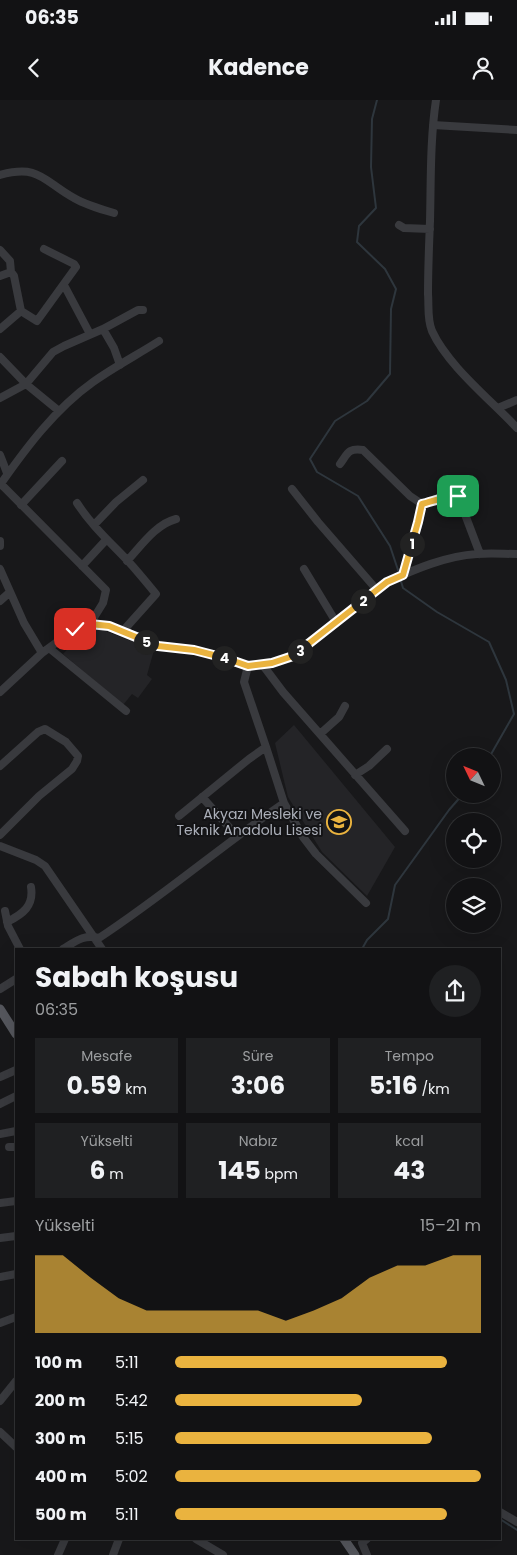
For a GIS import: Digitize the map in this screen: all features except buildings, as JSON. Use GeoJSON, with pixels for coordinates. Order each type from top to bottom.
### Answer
{"type":"FeatureCollection","features":[{"type":"Feature","properties":{"kind":"main road"},"geometry":{"type":"LineString","coordinates":[[0,1009],[15,1032]]}},
{"type":"Feature","properties":{"kind":"main road"},"geometry":{"type":"LineString","coordinates":[[347,1540],[355,1555]]}},
{"type":"Feature","properties":{"kind":"street"},"geometry":{"type":"LineString","coordinates":[[436,100],[433,125],[428,314],[431,328],[438,342],[457,365],[482,394],[517,428]]}},
{"type":"Feature","properties":{"kind":"street"},"geometry":{"type":"LineString","coordinates":[[433,125],[517,130]]}},
{"type":"Feature","properties":{"kind":"street"},"geometry":{"type":"LineString","coordinates":[[0,175],[21,171],[40,174],[74,198],[95,208],[114,213]]}},
{"type":"Feature","properties":{"kind":"street"},"geometry":{"type":"LineString","coordinates":[[399,225],[404,228],[430,229]]}},
{"type":"Feature","properties":{"kind":"street"},"geometry":{"type":"LineString","coordinates":[[0,250],[10,261],[21,311],[37,321],[76,267],[74,264],[44,249]]}},
{"type":"Feature","properties":{"kind":"street"},"geometry":{"type":"LineString","coordinates":[[0,276],[11,272]]}},
{"type":"Feature","properties":{"kind":"street"},"geometry":{"type":"LineString","coordinates":[[64,285],[90,334]]}},
{"type":"Feature","properties":{"kind":"street"},"geometry":{"type":"LineString","coordinates":[[0,398],[26,384],[53,352],[103,329],[138,310],[143,310]]}},
{"type":"Feature","properties":{"kind":"street"},"geometry":{"type":"LineString","coordinates":[[0,329],[21,311]]}},
{"type":"Feature","properties":{"kind":"street"},"geometry":{"type":"LineString","coordinates":[[103,329],[114,348],[120,365]]}},
{"type":"Feature","properties":{"kind":"street"},"geometry":{"type":"LineString","coordinates":[[90,624],[103,603],[106,590],[0,485],[7,473],[59,411],[92,383],[159,341]]}},
{"type":"Feature","properties":{"kind":"street"},"geometry":{"type":"LineString","coordinates":[[0,357],[26,384],[59,411]]}},
{"type":"Feature","properties":{"kind":"street"},"geometry":{"type":"LineString","coordinates":[[498,408],[517,400]]}},
{"type":"Feature","properties":{"kind":"street"},"geometry":{"type":"LineString","coordinates":[[340,464],[349,451],[354,448],[362,450],[410,496],[422,504],[454,494],[458,496],[480,554]]}},
{"type":"Feature","properties":{"kind":"street"},"geometry":{"type":"LineString","coordinates":[[0,456],[7,473]]}},
{"type":"Feature","properties":{"kind":"street"},"geometry":{"type":"LineString","coordinates":[[22,505],[62,461]]}},
{"type":"Feature","properties":{"kind":"street"},"geometry":{"type":"LineString","coordinates":[[94,525],[116,502],[143,480]]}},
{"type":"Feature","properties":{"kind":"street"},"geometry":{"type":"LineString","coordinates":[[292,489],[377,590]]}},
{"type":"Feature","properties":{"kind":"street"},"geometry":{"type":"LineString","coordinates":[[76,503],[106,540],[156,594],[122,632]]}},
{"type":"Feature","properties":{"kind":"street"},"geometry":{"type":"LineString","coordinates":[[404,574],[422,504]]}},
{"type":"Feature","properties":{"kind":"street"},"geometry":{"type":"LineString","coordinates":[[127,561],[159,528],[168,521],[176,519]]}},
{"type":"Feature","properties":{"kind":"street"},"geometry":{"type":"LineString","coordinates":[[82,566],[106,540]]}},
{"type":"Feature","properties":{"kind":"street"},"geometry":{"type":"LineString","coordinates":[[0,541],[0,546]]}},
{"type":"Feature","properties":{"kind":"street"},"geometry":{"type":"LineString","coordinates":[[0,692],[42,653],[75,629],[90,624],[109,626],[158,646],[194,650],[248,666],[262,664],[293,656],[387,582],[404,574],[438,562],[480,554],[517,554]]}},
{"type":"Feature","properties":{"kind":"street"},"geometry":{"type":"LineString","coordinates":[[0,569],[24,623],[42,653]]}},
{"type":"Feature","properties":{"kind":"street"},"geometry":{"type":"LineString","coordinates":[[304,569],[336,622]]}},
{"type":"Feature","properties":{"kind":"street"},"geometry":{"type":"LineString","coordinates":[[0,600],[10,592]]}},
{"type":"Feature","properties":{"kind":"street"},"geometry":{"type":"LineString","coordinates":[[50,648],[126,711]]}},
{"type":"Feature","properties":{"kind":"street"},"geometry":{"type":"LineString","coordinates":[[262,664],[283,692],[405,831]]}},
{"type":"Feature","properties":{"kind":"street"},"geometry":{"type":"LineString","coordinates":[[248,666],[244,682],[284,803],[316,854],[366,903]]}},
{"type":"Feature","properties":{"kind":"street"},"geometry":{"type":"LineString","coordinates":[[320,734],[339,717],[345,706]]}},
{"type":"Feature","properties":{"kind":"street"},"geometry":{"type":"LineString","coordinates":[[0,766],[38,732],[45,729],[66,742],[78,756],[78,761],[72,769],[39,796],[0,835]]}},
{"type":"Feature","properties":{"kind":"street"},"geometry":{"type":"LineString","coordinates":[[179,816],[266,747]]}},
{"type":"Feature","properties":{"kind":"street"},"geometry":{"type":"LineString","coordinates":[[355,775],[369,766],[387,749]]}},
{"type":"Feature","properties":{"kind":"street"},"geometry":{"type":"LineString","coordinates":[[202,797],[237,836]]}},
{"type":"Feature","properties":{"kind":"street"},"geometry":{"type":"LineString","coordinates":[[65,948],[82,937],[99,938],[122,923],[284,803]]}},
{"type":"Feature","properties":{"kind":"street"},"geometry":{"type":"LineString","coordinates":[[0,846],[36,860],[45,866],[101,948]]}},
{"type":"Feature","properties":{"kind":"street"},"geometry":{"type":"LineString","coordinates":[[7,922],[28,909],[32,902],[31,887]]}},
{"type":"Feature","properties":{"kind":"street"},"geometry":{"type":"LineString","coordinates":[[5,911],[7,922],[20,948]]}},
{"type":"Feature","properties":{"kind":"street"},"geometry":{"type":"LineString","coordinates":[[0,989],[15,980]]}},
{"type":"Feature","properties":{"kind":"street"},"geometry":{"type":"LineString","coordinates":[[0,1077],[15,1070]]}},
{"type":"Feature","properties":{"kind":"street"},"geometry":{"type":"LineString","coordinates":[[0,1104],[15,1096]]}},
{"type":"Feature","properties":{"kind":"street"},"geometry":{"type":"LineString","coordinates":[[0,1134],[15,1131]]}},
{"type":"Feature","properties":{"kind":"street"},"geometry":{"type":"LineString","coordinates":[[0,1203],[15,1201]]}},
{"type":"Feature","properties":{"kind":"street"},"geometry":{"type":"LineString","coordinates":[[0,1238],[15,1236]]}},
{"type":"Feature","properties":{"kind":"street"},"geometry":{"type":"LineString","coordinates":[[0,1276],[15,1274]]}},
{"type":"Feature","properties":{"kind":"street"},"geometry":{"type":"LineString","coordinates":[[0,1322],[15,1317]]}},
{"type":"Feature","properties":{"kind":"street"},"geometry":{"type":"LineString","coordinates":[[0,1401],[15,1382]]}},
{"type":"Feature","properties":{"kind":"street"},"geometry":{"type":"LineString","coordinates":[[0,1432],[15,1446]]}},
{"type":"Feature","properties":{"kind":"street"},"geometry":{"type":"LineString","coordinates":[[501,1513],[517,1522]]}},
{"type":"Feature","properties":{"kind":"street"},"geometry":{"type":"LineString","coordinates":[[58,1555],[64,1540]]}},
{"type":"Feature","properties":{"kind":"street"},"geometry":{"type":"LineString","coordinates":[[112,1555],[119,1540]]}},
{"type":"Feature","properties":{"kind":"street"},"geometry":{"type":"LineString","coordinates":[[198,1540],[220,1554]]}},
{"type":"Feature","properties":{"kind":"street"},"geometry":{"type":"LineString","coordinates":[[366,1540],[362,1543],[367,1555]]}},
{"type":"Feature","properties":{"kind":"shaded area"},"geometry":{"type":"Polygon","coordinates":[[[98,628],[154,650],[147,675],[152,679],[138,698],[132,694],[123,705],[63,654],[80,636],[98,628]]]}},
{"type":"Feature","properties":{"kind":"shaded area","name":"Akyazı Mesleki ve Teknik Anadolu Lisesi"},"geometry":{"type":"Polygon","coordinates":[[[294,725],[395,847],[367,896],[322,852],[288,797],[275,743],[294,725]]]}},
{"type":"Feature","properties":{"kind":"waterway"},"geometry":{"type":"LineString","coordinates":[[377,100],[372,119],[371,167],[376,208],[359,226],[357,242],[385,269],[396,289],[391,309],[390,374],[367,401],[335,421],[310,459],[317,472],[358,496],[390,546],[399,573]]}},
{"type":"Feature","properties":{"kind":"waterway"},"geometry":{"type":"LineString","coordinates":[[400,578],[403,588],[437,612],[489,642],[506,680],[514,714],[495,748]]}},
{"type":"Feature","properties":{"kind":"waterway"},"geometry":{"type":"LineString","coordinates":[[363,948],[367,940],[388,919],[395,885],[455,803]]}},
{"type":"Feature","properties":{"kind":"waterway"},"geometry":{"type":"LineString","coordinates":[[501,1520],[517,1530]]}},
{"type":"Feature","properties":{"kind":"place","name":"Akyazı Mesleki ve Teknik Anadolu Lisesi"},"geometry":{"type":"Point","coordinates":[339,822]}},
{"type":"Feature","properties":{"kind":"route"},"geometry":{"type":"LineString","coordinates":[[75,629],[90,624],[109,626],[158,646],[194,650],[248,666],[272,663],[293,656],[387,582],[403,575],[422,504],[454,494],[458,496]]}}]}
